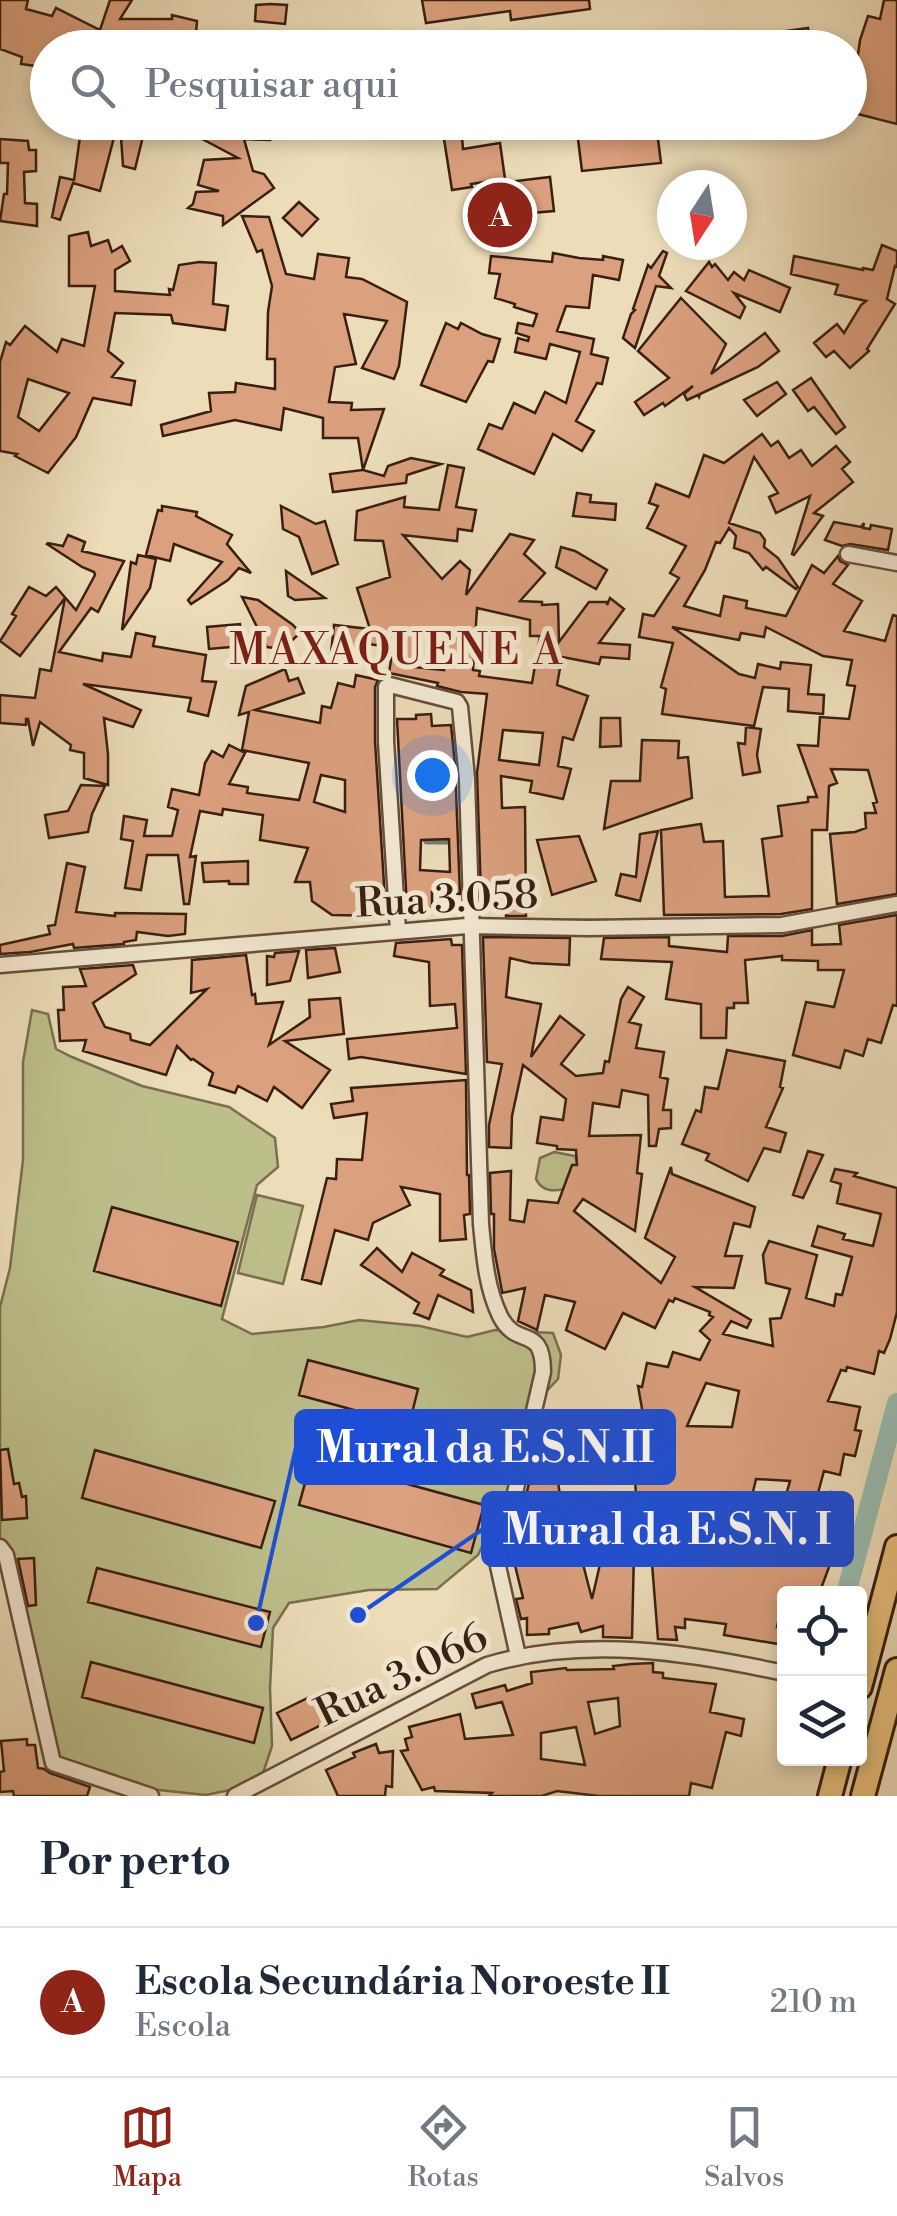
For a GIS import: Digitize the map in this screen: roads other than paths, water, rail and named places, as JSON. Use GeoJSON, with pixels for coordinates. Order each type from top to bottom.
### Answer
{"type":"FeatureCollection","features":[{"type":"Feature","properties":{"kind":"main road"},"geometry":{"type":"LineString","coordinates":[[863,1676],[897,1547]]}},
{"type":"Feature","properties":{"kind":"main road"},"geometry":{"type":"LineString","coordinates":[[863,1796],[896,1677]]}},
{"type":"Feature","properties":{"kind":"main road"},"geometry":{"type":"LineString","coordinates":[[830,1796],[838,1766]]}},
{"type":"Feature","properties":{"kind":"street"},"geometry":{"type":"LineString","coordinates":[[848,554],[897,563]]}},
{"type":"Feature","properties":{"kind":"street"},"geometry":{"type":"LineString","coordinates":[[398,931],[386,742],[386,688],[390,684],[458,702],[460,707],[467,779],[481,1224],[486,1269],[505,1325],[535,1342],[543,1356],[543,1372],[498,1566],[518,1656]]}},
{"type":"Feature","properties":{"kind":"street","name":"Rua 3.058"},"geometry":{"type":"LineString","coordinates":[[0,966],[471,926],[782,925],[897,904]]}},
{"type":"Feature","properties":{"kind":"street"},"geometry":{"type":"LineString","coordinates":[[0,1547],[6,1555],[7,1589],[52,1763],[151,1796]]}},
{"type":"Feature","properties":{"kind":"street","name":"Rua 3.066"},"geometry":{"type":"LineString","coordinates":[[235,1796],[487,1665],[518,1656],[560,1651],[654,1650],[777,1672]]}},
{"type":"Feature","properties":{"kind":"waterway"},"geometry":{"type":"LineString","coordinates":[[425,835],[426,842],[467,842]]}},
{"type":"Feature","properties":{"kind":"waterway"},"geometry":{"type":"LineString","coordinates":[[573,921],[607,921]]}},
{"type":"Feature","properties":{"kind":"waterway"},"geometry":{"type":"LineString","coordinates":[[848,1586],[897,1403]]}},
{"type":"Feature","properties":{"kind":"place","name":"Escola Secundária Noroeste II"},"geometry":{"type":"Point","coordinates":[500,215]}},
{"type":"Feature","properties":{"kind":"place","name":"Mural da E.S.N. I"},"geometry":{"type":"Point","coordinates":[358,1615]}},
{"type":"Feature","properties":{"kind":"place","name":"Mural da E.S.N.II"},"geometry":{"type":"Point","coordinates":[256,1623]}},
{"type":"Feature","properties":{"kind":"district","name":"MAXAQUENE A"},"geometry":{"type":"Point","coordinates":[397,651]}}]}
